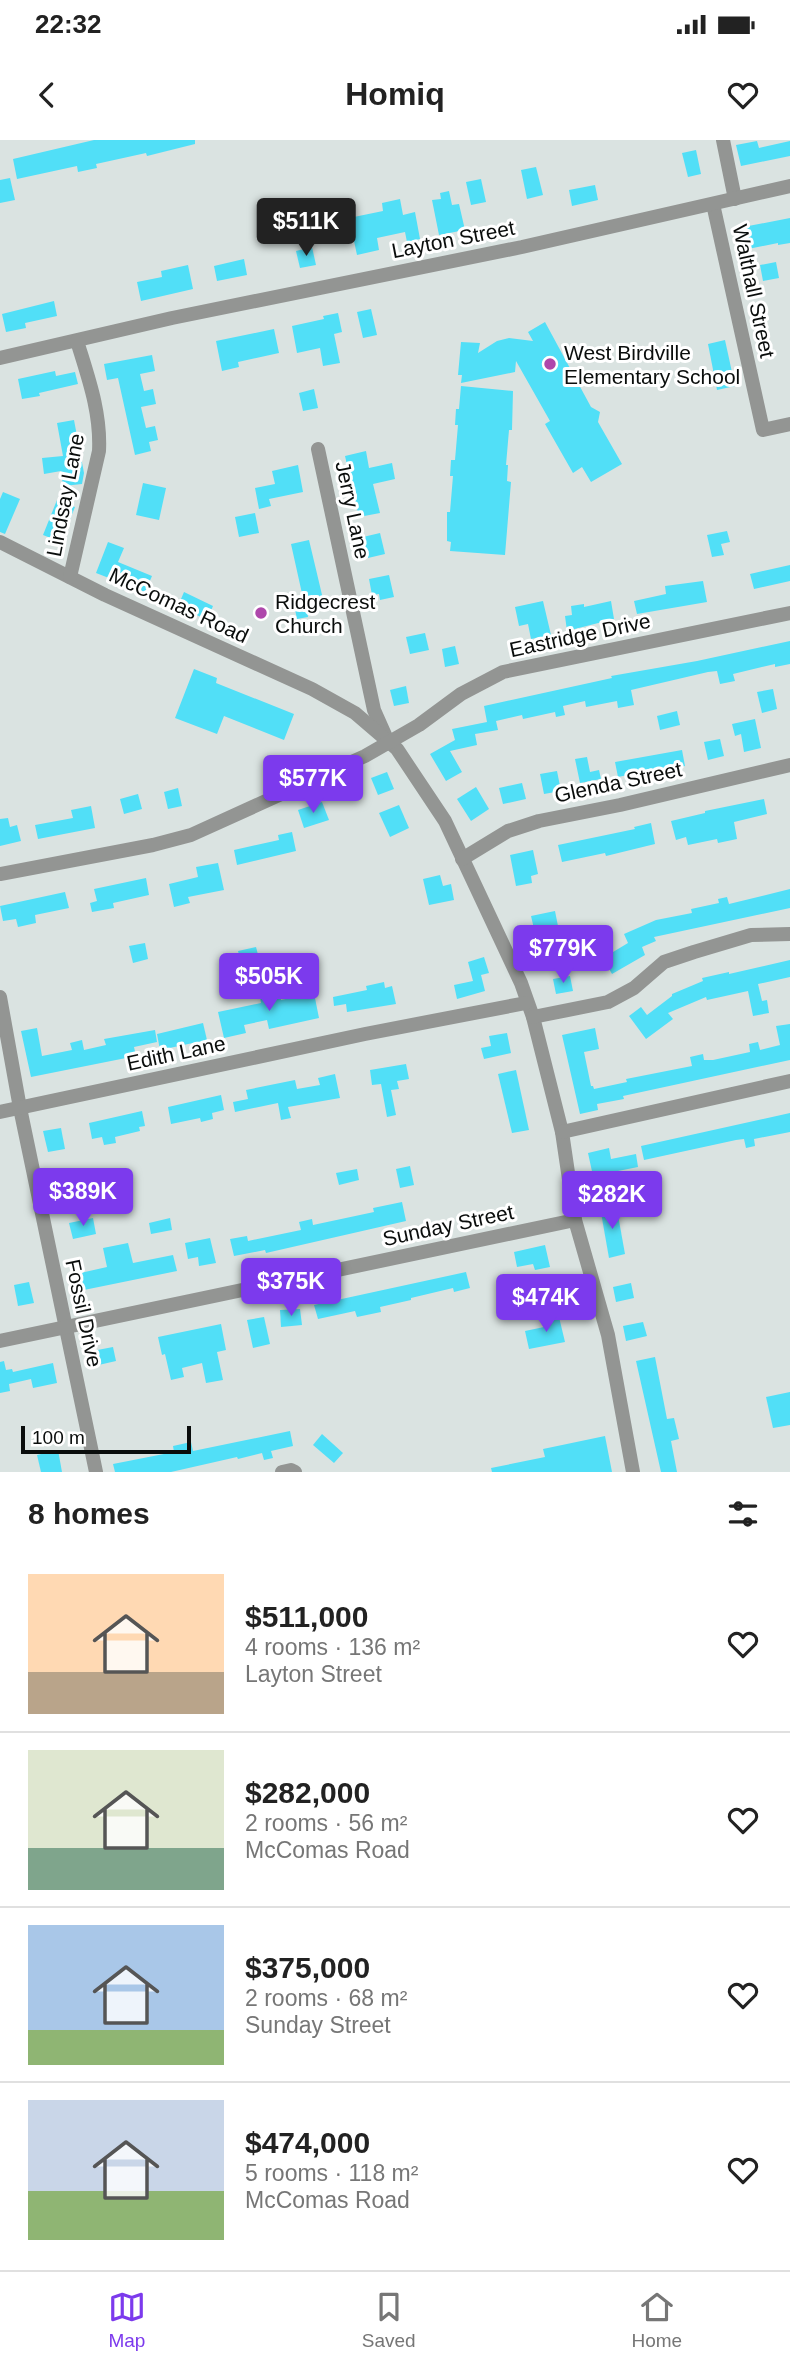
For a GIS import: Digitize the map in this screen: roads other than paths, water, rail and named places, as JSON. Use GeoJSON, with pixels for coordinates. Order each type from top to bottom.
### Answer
{"type":"FeatureCollection","features":[{"type":"Feature","properties":{"kind":"street","name":"Walthall Street"},"geometry":{"type":"LineString","coordinates":[[723,140],[735,198]]}},
{"type":"Feature","properties":{"kind":"street","name":"Layton Street"},"geometry":{"type":"LineString","coordinates":[[0,358],[172,318],[522,247],[790,186]]}},
{"type":"Feature","properties":{"kind":"street","name":"Walthall Street"},"geometry":{"type":"LineString","coordinates":[[713,204],[763,430],[790,424]]}},
{"type":"Feature","properties":{"kind":"street","name":"Lindsay Lane"},"geometry":{"type":"LineString","coordinates":[[70,577],[99,450],[100,431],[98,413],[77,341]]}},
{"type":"Feature","properties":{"kind":"street","name":"Jerry Lane"},"geometry":{"type":"LineString","coordinates":[[318,449],[374,710],[388,741]]}},
{"type":"Feature","properties":{"kind":"street","name":"McComas Road"},"geometry":{"type":"LineString","coordinates":[[0,542],[313,689],[355,713],[397,749],[445,821],[521,983],[533,1017],[562,1132],[575,1220],[608,1335],[633,1472]]}},
{"type":"Feature","properties":{"kind":"street","name":"Eastridge Drive"},"geometry":{"type":"LineString","coordinates":[[0,874],[153,845],[191,835],[365,756],[419,724],[461,694],[503,672],[790,613]]}},
{"type":"Feature","properties":{"kind":"street","name":"Glenda Street"},"geometry":{"type":"LineString","coordinates":[[462,859],[508,831],[539,821],[621,806],[790,765]]}},
{"type":"Feature","properties":{"kind":"street"},"geometry":{"type":"LineString","coordinates":[[533,1017],[608,1002],[634,988],[664,962],[694,952],[751,935],[790,933]]}},
{"type":"Feature","properties":{"kind":"street","name":"Fossil Drive"},"geometry":{"type":"LineString","coordinates":[[0,997],[20,1108],[96,1472]]}},
{"type":"Feature","properties":{"kind":"street","name":"Edith Lane"},"geometry":{"type":"LineString","coordinates":[[0,1112],[365,1034],[526,1003]]}},
{"type":"Feature","properties":{"kind":"street"},"geometry":{"type":"LineString","coordinates":[[562,1132],[790,1081]]}},
{"type":"Feature","properties":{"kind":"street","name":"Sunday Street"},"geometry":{"type":"LineString","coordinates":[[0,1341],[575,1220]]}},
{"type":"Feature","properties":{"kind":"street"},"geometry":{"type":"LineString","coordinates":[[282,1472],[295,1472]]}},
{"type":"Feature","properties":{"kind":"place","name":"West Birdville Elementary School"},"geometry":{"type":"Point","coordinates":[550,364]}},
{"type":"Feature","properties":{"kind":"place","name":"Ridgecrest Church"},"geometry":{"type":"Point","coordinates":[261,613]}}]}
